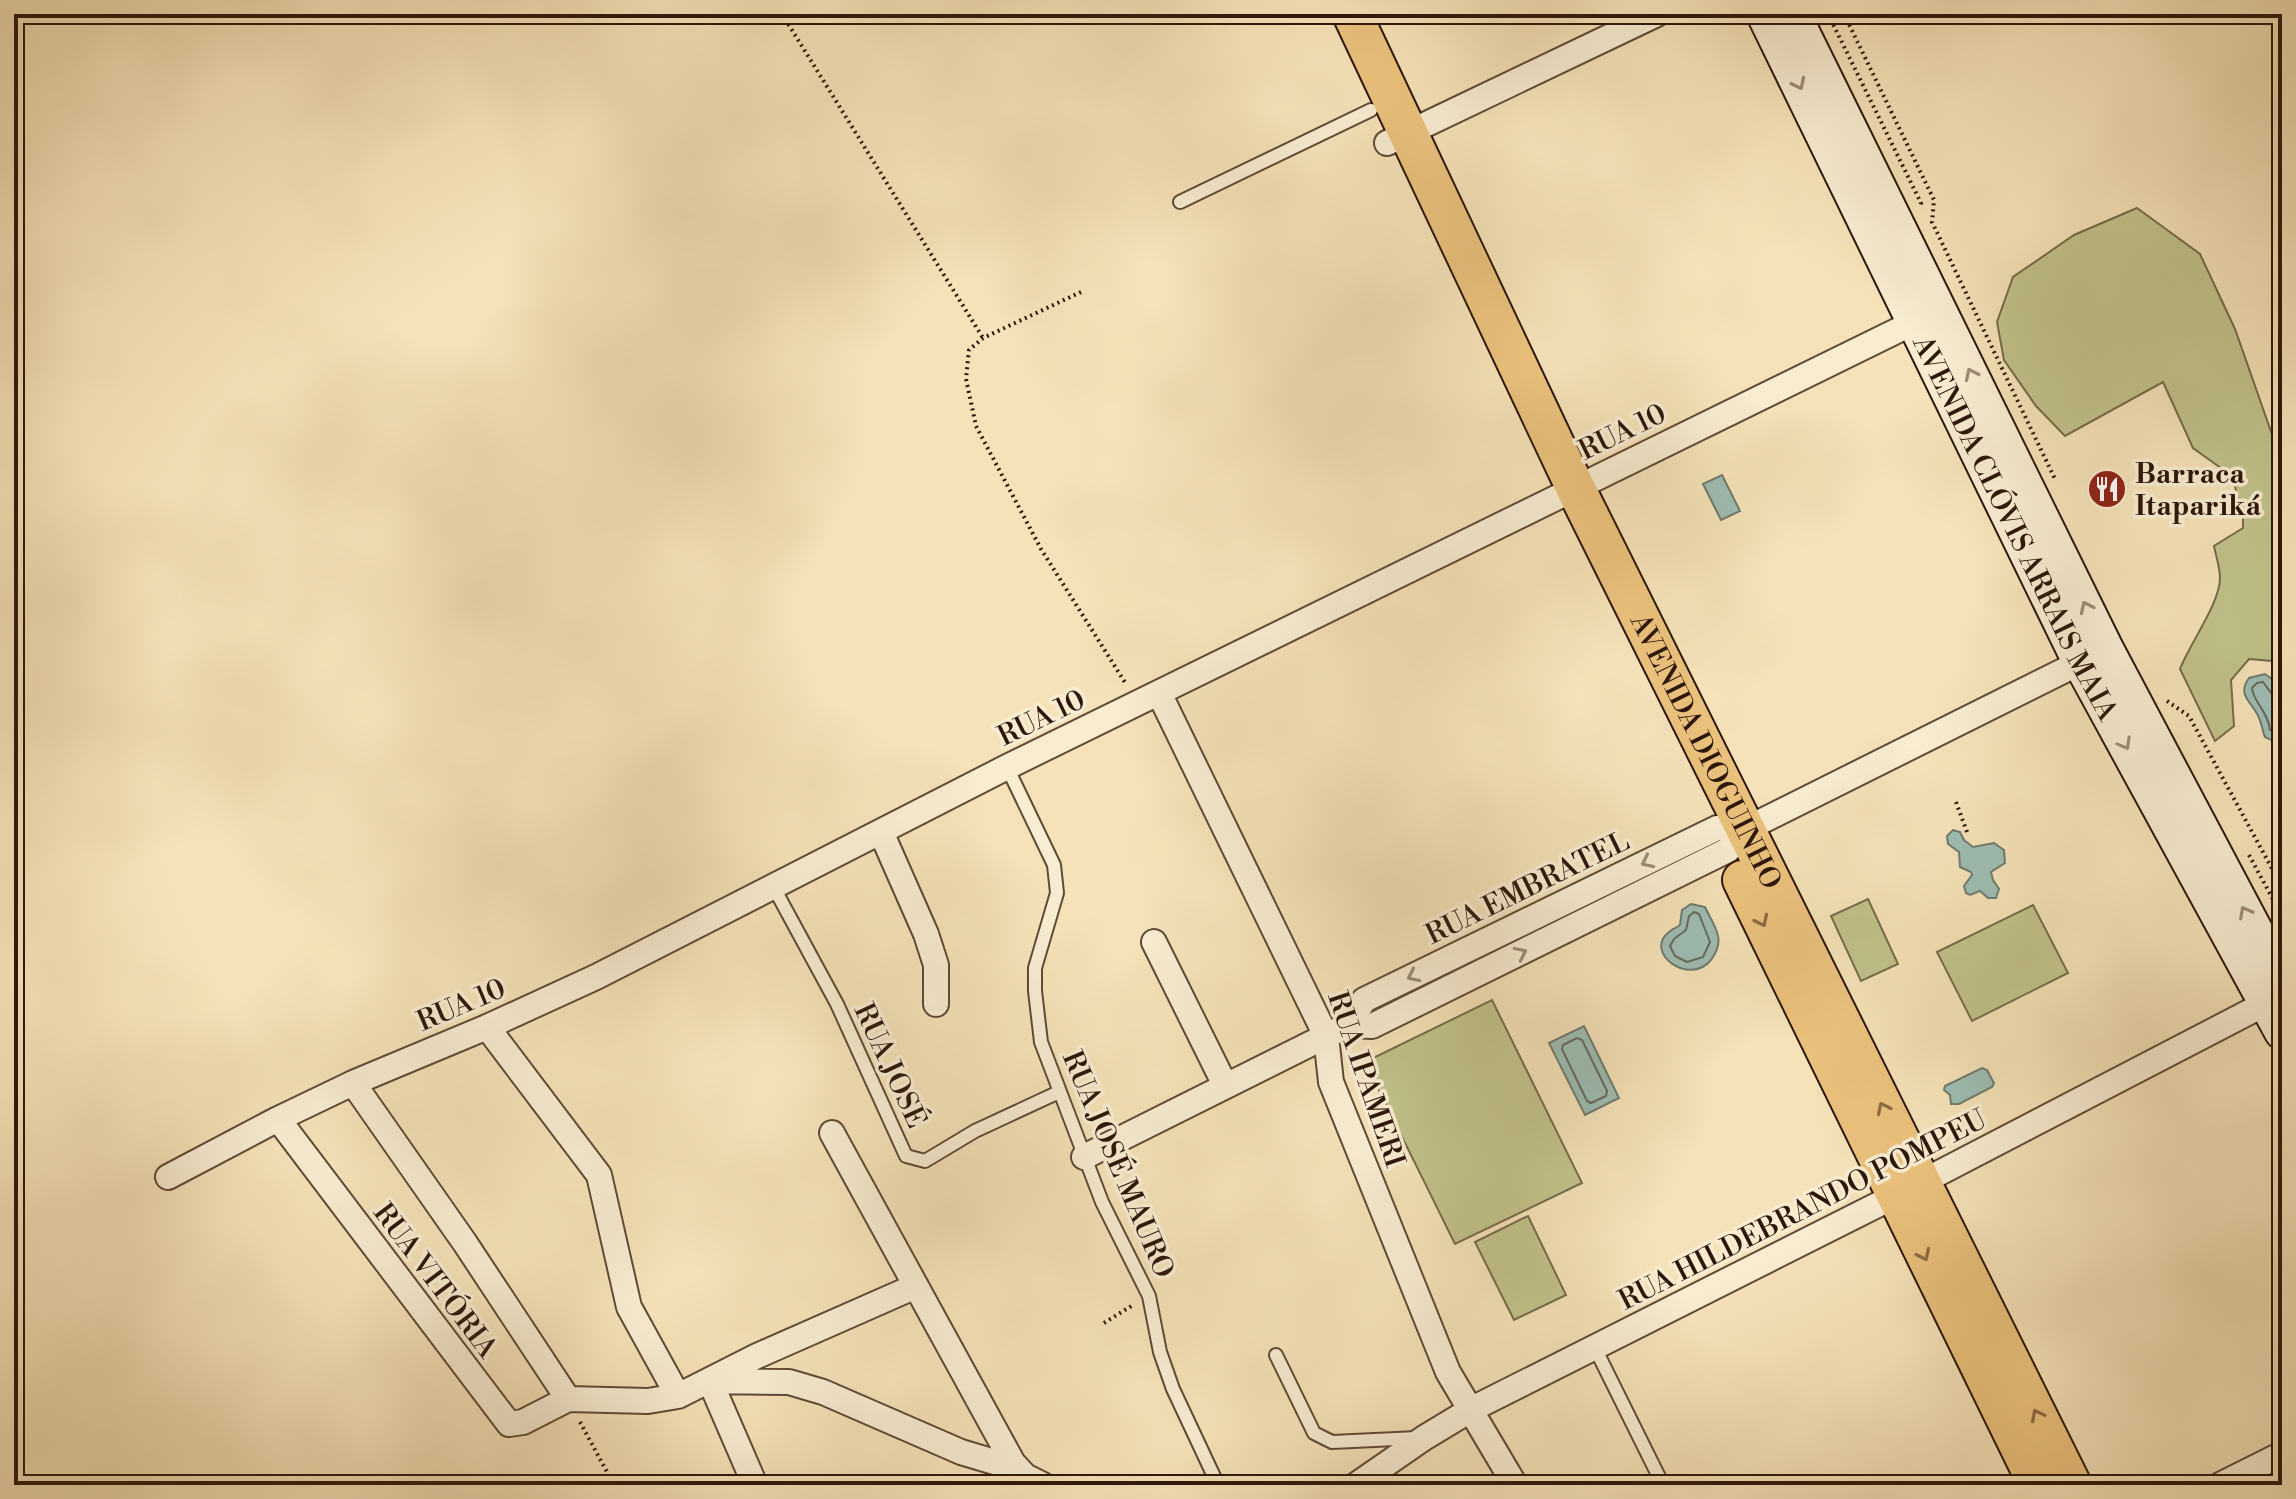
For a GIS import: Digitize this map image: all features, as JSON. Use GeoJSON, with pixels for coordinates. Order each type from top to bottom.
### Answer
{"type":"FeatureCollection","features":[{"type":"Feature","properties":{"kind":"main road","name":"AVENIDA DIOGUINHO"},"geometry":{"type":"LineString","coordinates":[[1325,14],[1371,110],[1398,138]]}},
{"type":"Feature","properties":{"kind":"main road","name":"AVENIDA DIOGUINHO"},"geometry":{"type":"LineString","coordinates":[[1352,14],[1398,138],[1730,836],[1908,1190],[2072,1485]]}},
{"type":"Feature","properties":{"kind":"main road","name":"AVENIDA CLÓVIS ARRAIS MAIA"},"geometry":{"type":"LineString","coordinates":[[1764,14],[1928,316]]}},
{"type":"Feature","properties":{"kind":"main road","name":"AVENIDA CLÓVIS ARRAIS MAIA"},"geometry":{"type":"LineString","coordinates":[[1793,14],[1928,316],[2093,656],[2278,1003]]}},
{"type":"Feature","properties":{"kind":"main road","name":"AVENIDA DIOGUINHO"},"geometry":{"type":"LineString","coordinates":[[1908,1190],[2038,1485]]}},
{"type":"Feature","properties":{"kind":"street"},"geometry":{"type":"LineString","coordinates":[[1398,138],[1657,14]]}},
{"type":"Feature","properties":{"kind":"street","name":"RUA 10"},"geometry":{"type":"LineString","coordinates":[[168,1177],[353,1083],[596,977],[1007,767],[1928,316]]}},
{"type":"Feature","properties":{"kind":"street","name":"RUA EMBRATEL"},"geometry":{"type":"LineString","coordinates":[[1084,1157],[1337,1030],[1372,1026],[1730,836],[2093,656]]}},
{"type":"Feature","properties":{"kind":"street","name":"RUA IPAMERI"},"geometry":{"type":"LineString","coordinates":[[1149,698],[1337,1030],[1331,1082],[1448,1372],[1515,1485]]}},
{"type":"Feature","properties":{"kind":"street"},"geometry":{"type":"LineString","coordinates":[[881,832],[926,934],[936,965],[936,1004]]}},
{"type":"Feature","properties":{"kind":"street"},"geometry":{"type":"LineString","coordinates":[[1154,942],[1225,1085]]}},
{"type":"Feature","properties":{"kind":"street","name":"RUA HILDEBRANDO POMPEU"},"geometry":{"type":"LineString","coordinates":[[1356,1485],[1472,1409],[2278,1003]]}},
{"type":"Feature","properties":{"kind":"street"},"geometry":{"type":"LineString","coordinates":[[487,1027],[599,1175],[629,1307],[678,1396]]}},
{"type":"Feature","properties":{"kind":"street"},"geometry":{"type":"LineString","coordinates":[[353,1083],[465,1243],[568,1399],[648,1401],[678,1396],[757,1356],[916,1286]]}},
{"type":"Feature","properties":{"kind":"street","name":"RUA VITÓRIA"},"geometry":{"type":"LineString","coordinates":[[278,1119],[505,1421],[514,1425],[523,1422],[568,1399]]}},
{"type":"Feature","properties":{"kind":"street"},"geometry":{"type":"LineString","coordinates":[[832,1133],[1018,1469]]}},
{"type":"Feature","properties":{"kind":"street"},"geometry":{"type":"LineString","coordinates":[[710,1381],[789,1382],[823,1392],[961,1452],[1018,1469],[1043,1485]]}},
{"type":"Feature","properties":{"kind":"street"},"geometry":{"type":"LineString","coordinates":[[710,1381],[755,1485]]}},
{"type":"Feature","properties":{"kind":"street"},"geometry":{"type":"LineString","coordinates":[[2220,1485],[2282,1454]]}},
{"type":"Feature","properties":{"kind":"lane"},"geometry":{"type":"LineString","coordinates":[[1180,202],[1371,110]]}},
{"type":"Feature","properties":{"kind":"lane","name":"RUA JOSÉ MAURO"},"geometry":{"type":"LineString","coordinates":[[1007,767],[1054,865],[1056,878],[1057,893],[1038,953],[1035,991],[1041,1042],[1102,1202],[1149,1296],[1160,1352],[1173,1389],[1218,1485]]}},
{"type":"Feature","properties":{"kind":"lane","name":"RUA JOSÉ"},"geometry":{"type":"LineString","coordinates":[[773,886],[837,1004],[906,1156],[925,1161],[975,1131],[1059,1092]]}},
{"type":"Feature","properties":{"kind":"lane"},"geometry":{"type":"LineString","coordinates":[[1595,1348],[1663,1485]]}},
{"type":"Feature","properties":{"kind":"lane"},"geometry":{"type":"LineString","coordinates":[[1276,1355],[1314,1433],[1322,1439],[1332,1442],[1424,1438]]}},
{"type":"Feature","properties":{"kind":"path"},"geometry":{"type":"LineString","coordinates":[[782,14],[983,338]]}},
{"type":"Feature","properties":{"kind":"path"},"geometry":{"type":"LineString","coordinates":[[1844,14],[1934,200],[1932,222],[2056,480]]}},
{"type":"Feature","properties":{"kind":"path"},"geometry":{"type":"LineString","coordinates":[[1081,292],[983,338],[969,350],[966,379],[976,426],[1041,549],[1149,698]]}},
{"type":"Feature","properties":{"kind":"path"},"geometry":{"type":"LineString","coordinates":[[2160,689],[2167,703],[2189,716],[2282,887]]}},
{"type":"Feature","properties":{"kind":"path"},"geometry":{"type":"LineString","coordinates":[[1956,802],[1967,832]]}},
{"type":"Feature","properties":{"kind":"path"},"geometry":{"type":"LineString","coordinates":[[1104,1323],[1149,1296]]}},
{"type":"Feature","properties":{"kind":"path"},"geometry":{"type":"LineString","coordinates":[[568,1399],[614,1485]]}},
{"type":"Feature","properties":{"kind":"green space"},"geometry":{"type":"Polygon","coordinates":[[[2137,208],[2200,254],[2235,329],[2282,463],[2282,666],[2272,661],[2249,659],[2231,680],[2234,726],[2215,741],[2180,669],[2219,588],[2220,574],[2214,546],[2243,528],[2243,515],[2232,476],[2193,448],[2163,382],[2065,436],[2036,406],[2004,360],[1997,322],[2013,277],[2074,235],[2137,208]]]}},
{"type":"Feature","properties":{"kind":"green space"},"geometry":{"type":"Polygon","coordinates":[[[1868,899],[1898,964],[1861,981],[1831,916],[1868,899]]]}},
{"type":"Feature","properties":{"kind":"green space"},"geometry":{"type":"Polygon","coordinates":[[[2033,905],[2068,973],[1972,1021],[1937,952],[2033,905]]]}},
{"type":"Feature","properties":{"kind":"green space"},"geometry":{"type":"Polygon","coordinates":[[[1492,1000],[1582,1183],[1455,1244],[1365,1062],[1492,1000]]]}},
{"type":"Feature","properties":{"kind":"green space"},"geometry":{"type":"Polygon","coordinates":[[[1528,1216],[1566,1295],[1514,1320],[1475,1242],[1528,1216]]]}},
{"type":"Feature","properties":{"kind":"water"},"geometry":{"type":"Polygon","coordinates":[[[1722,475],[1740,511],[1721,520],[1703,484],[1722,475]]]}},
{"type":"Feature","properties":{"kind":"water"},"geometry":{"type":"Polygon","coordinates":[[[2265,674],[2277,687],[2282,703],[2282,739],[2273,741],[2265,737],[2244,690],[2249,678],[2265,674]]]}},
{"type":"Feature","properties":{"kind":"water"},"geometry":{"type":"Polygon","coordinates":[[[1953,830],[1960,832],[1973,847],[1994,843],[2004,850],[2005,863],[1991,872],[1999,889],[1996,898],[1988,898],[1980,891],[1970,895],[1966,893],[1964,886],[1972,875],[1960,867],[1959,852],[1948,844],[1947,836],[1953,830]]]}},
{"type":"Feature","properties":{"kind":"water"},"geometry":{"type":"Polygon","coordinates":[[[1691,904],[1705,907],[1718,939],[1711,960],[1692,970],[1672,964],[1662,949],[1662,940],[1680,925],[1682,910],[1691,904]]]}},
{"type":"Feature","properties":{"kind":"water"},"geometry":{"type":"Polygon","coordinates":[[[1584,1026],[1619,1098],[1585,1115],[1549,1043],[1584,1026]]]}},
{"type":"Feature","properties":{"kind":"water"},"geometry":{"type":"Polygon","coordinates":[[[1982,1068],[1987,1070],[1994,1083],[1992,1087],[1959,1104],[1951,1104],[1945,1086],[1982,1068]]]}},
{"type":"Feature","properties":{"kind":"place","name":"Barraca Itapariká"},"geometry":{"type":"Point","coordinates":[2107,489]}}]}
